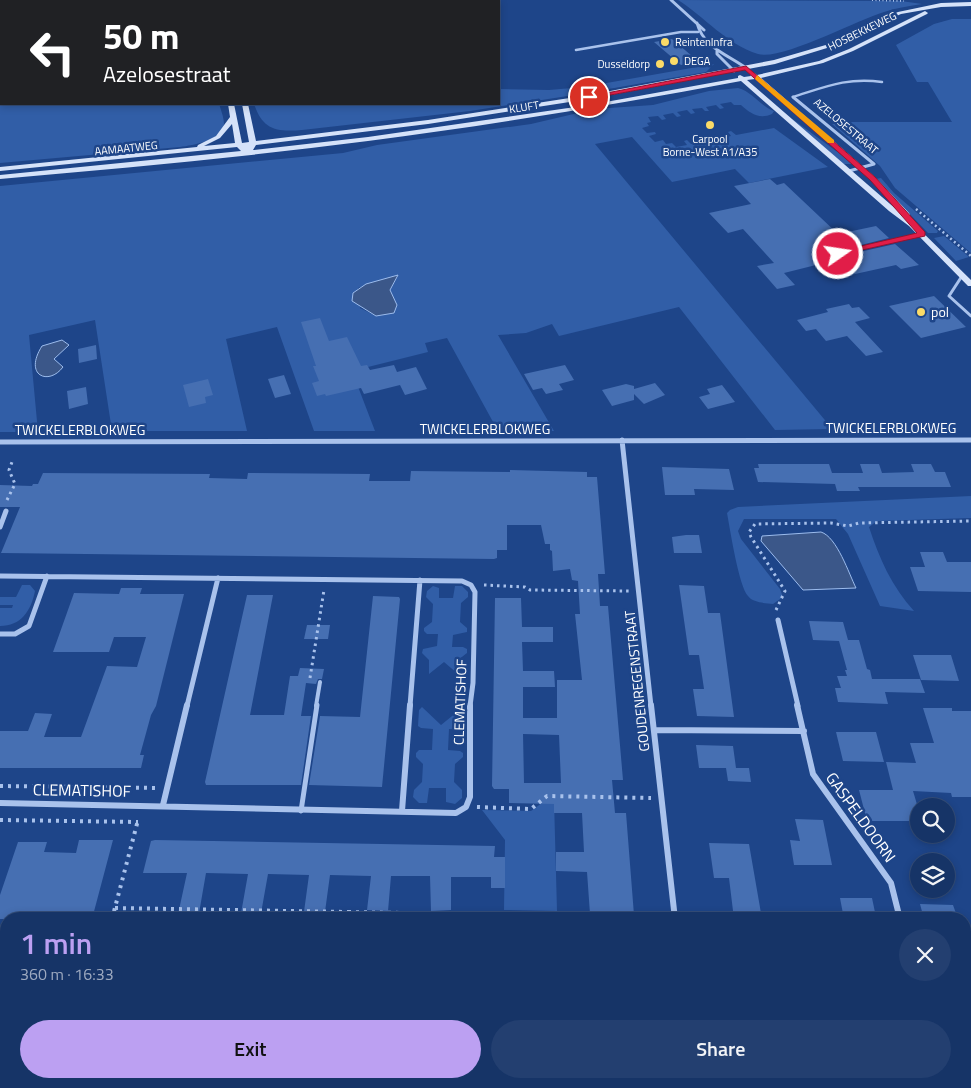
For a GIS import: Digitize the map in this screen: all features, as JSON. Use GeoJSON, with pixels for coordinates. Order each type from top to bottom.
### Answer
{"type":"FeatureCollection","features":[{"type":"Feature","properties":{"kind":"main road","name":"HOSBEKKEWEG"},"geometry":{"type":"LineString","coordinates":[[734,71],[824,48],[900,13],[941,5],[971,4]]}},
{"type":"Feature","properties":{"kind":"main road","name":"HOSBEKKEWEG"},"geometry":{"type":"LineString","coordinates":[[742,79],[821,62],[852,50],[910,18],[960,5]]}},
{"type":"Feature","properties":{"kind":"main road","name":"AZELOSESTRAAT"},"geometry":{"type":"LineString","coordinates":[[746,68],[861,168],[895,202],[912,224]]}},
{"type":"Feature","properties":{"kind":"main road","name":"AZELOSESTRAAT"},"geometry":{"type":"LineString","coordinates":[[734,71],[912,224],[971,284]]}},
{"type":"Feature","properties":{"kind":"main road","name":"KLUFT"},"geometry":{"type":"LineString","coordinates":[[253,144],[472,116],[734,71]]}},
{"type":"Feature","properties":{"kind":"main road","name":"KLUFT"},"geometry":{"type":"LineString","coordinates":[[249,153],[508,119],[742,79]]}},
{"type":"Feature","properties":{"kind":"main road"},"geometry":{"type":"LineString","coordinates":[[231,105],[239,146],[249,153],[253,144],[245,105]]}},
{"type":"Feature","properties":{"kind":"main road","name":"AZELOSESTRAAT"},"geometry":{"type":"LineString","coordinates":[[786,117],[800,114]]}},
{"type":"Feature","properties":{"kind":"main road"},"geometry":{"type":"LineString","coordinates":[[178,152],[212,141],[224,132],[234,117]]}},
{"type":"Feature","properties":{"kind":"main road","name":"AAMAATWEG"},"geometry":{"type":"LineString","coordinates":[[0,169],[253,144]]}},
{"type":"Feature","properties":{"kind":"main road","name":"AAMAATWEG"},"geometry":{"type":"LineString","coordinates":[[0,177],[249,153]]}},
{"type":"Feature","properties":{"kind":"street"},"geometry":{"type":"LineString","coordinates":[[671,0],[704,30]]}},
{"type":"Feature","properties":{"kind":"street"},"geometry":{"type":"LineString","coordinates":[[697,23],[698,32]]}},
{"type":"Feature","properties":{"kind":"street","name":"AZELOSESTRAAT"},"geometry":{"type":"LineString","coordinates":[[698,32],[734,71]]}},
{"type":"Feature","properties":{"kind":"street","name":"AZELOSESTRAAT"},"geometry":{"type":"LineString","coordinates":[[717,51],[726,54],[746,68]]}},
{"type":"Feature","properties":{"kind":"street","name":"AZELOSESTRAAT"},"geometry":{"type":"LineString","coordinates":[[793,97],[874,164],[849,171]]}},
{"type":"Feature","properties":{"kind":"street","name":"GOUDENREGENSTRAAT"},"geometry":{"type":"LineString","coordinates":[[622,440],[674,912]]}},
{"type":"Feature","properties":{"kind":"street","name":"TWICKELERBLOKWEG"},"geometry":{"type":"LineString","coordinates":[[0,442],[971,440]]}},
{"type":"Feature","properties":{"kind":"street"},"geometry":{"type":"LineString","coordinates":[[0,527],[6,511]]}},
{"type":"Feature","properties":{"kind":"street"},"geometry":{"type":"LineString","coordinates":[[0,576],[420,580],[462,581],[471,585]]}},
{"type":"Feature","properties":{"kind":"street"},"geometry":{"type":"LineString","coordinates":[[0,634],[16,634],[29,626],[47,576]]}},
{"type":"Feature","properties":{"kind":"street"},"geometry":{"type":"LineString","coordinates":[[163,805],[218,578]]}},
{"type":"Feature","properties":{"kind":"street"},"geometry":{"type":"LineString","coordinates":[[402,811],[420,580]]}},
{"type":"Feature","properties":{"kind":"street","name":"CLEMATISHOF"},"geometry":{"type":"LineString","coordinates":[[0,803],[163,805],[301,811],[456,813],[466,806],[470,797],[470,701],[474,683],[476,592],[471,585]]}},
{"type":"Feature","properties":{"kind":"street","name":"GASPELDOORN"},"geometry":{"type":"LineString","coordinates":[[778,620],[813,774],[891,884],[898,912]]}},
{"type":"Feature","properties":{"kind":"street"},"geometry":{"type":"LineString","coordinates":[[655,730],[804,730]]}},
{"type":"Feature","properties":{"kind":"lane"},"geometry":{"type":"LineString","coordinates":[[576,50],[681,32],[698,32]]}},
{"type":"Feature","properties":{"kind":"lane"},"geometry":{"type":"LineString","coordinates":[[793,97],[804,94],[812,89],[864,79],[882,82]]}},
{"type":"Feature","properties":{"kind":"lane"},"geometry":{"type":"LineString","coordinates":[[838,254],[922,234]]}},
{"type":"Feature","properties":{"kind":"lane"},"geometry":{"type":"LineString","coordinates":[[962,276],[949,296],[971,316]]}},
{"type":"Feature","properties":{"kind":"lane"},"geometry":{"type":"LineString","coordinates":[[301,811],[320,682]]}},
{"type":"Feature","properties":{"kind":"path"},"geometry":{"type":"LineString","coordinates":[[954,241],[971,256]]}},
{"type":"Feature","properties":{"kind":"path"},"geometry":{"type":"LineString","coordinates":[[6,511],[7,501],[14,484],[8,470],[12,462]]}},
{"type":"Feature","properties":{"kind":"path"},"geometry":{"type":"LineString","coordinates":[[778,620],[776,607],[784,598],[785,592],[751,537],[749,532],[756,524],[831,523],[848,526],[869,523],[971,522]]}},
{"type":"Feature","properties":{"kind":"path"},"geometry":{"type":"LineString","coordinates":[[320,682],[310,681],[325,580]]}},
{"type":"Feature","properties":{"kind":"path"},"geometry":{"type":"LineString","coordinates":[[471,585],[525,587],[530,590],[639,591]]}},
{"type":"Feature","properties":{"kind":"path"},"geometry":{"type":"LineString","coordinates":[[0,786],[167,788]]}},
{"type":"Feature","properties":{"kind":"path"},"geometry":{"type":"LineString","coordinates":[[466,806],[531,809],[547,796],[662,798]]}},
{"type":"Feature","properties":{"kind":"path"},"geometry":{"type":"LineString","coordinates":[[114,912],[142,805]]}},
{"type":"Feature","properties":{"kind":"path"},"geometry":{"type":"LineString","coordinates":[[0,820],[138,822]]}},
{"type":"Feature","properties":{"kind":"path"},"geometry":{"type":"LineString","coordinates":[[115,908],[348,912]]}},
{"type":"Feature","properties":{"kind":"shaded area"},"geometry":{"type":"Polygon","coordinates":[[[678,0],[901,1],[922,4],[898,8],[872,16],[801,46],[769,55],[746,50],[736,44],[678,0]]]}},
{"type":"Feature","properties":{"kind":"shaded area"},"geometry":{"type":"Polygon","coordinates":[[[952,19],[971,19],[971,253],[895,188],[880,166],[832,124],[848,122],[952,122],[928,82],[917,82],[896,45],[934,24],[952,19]]]}},
{"type":"Feature","properties":{"kind":"shaded area"},"geometry":{"type":"Polygon","coordinates":[[[714,64],[706,72],[574,95],[470,111],[302,130],[278,130],[272,128],[262,119],[254,105],[500,105],[500,89],[549,90],[584,87],[714,64]]]}},
{"type":"Feature","properties":{"kind":"shaded area"},"geometry":{"type":"Polygon","coordinates":[[[738,88],[774,111],[767,116],[759,116],[751,113],[741,105],[734,105],[731,102],[720,104],[724,108],[720,109],[716,105],[706,107],[709,111],[705,111],[702,108],[692,109],[695,113],[691,114],[687,110],[677,112],[681,116],[677,117],[673,113],[663,115],[666,119],[662,120],[658,116],[648,117],[651,122],[647,123],[649,126],[642,128],[647,133],[655,132],[656,134],[649,136],[655,142],[663,140],[666,144],[672,143],[676,147],[687,145],[684,141],[687,140],[691,144],[702,142],[699,138],[702,137],[706,141],[731,136],[728,132],[731,131],[736,135],[774,128],[828,167],[749,183],[735,169],[672,182],[632,137],[595,144],[829,425],[830,429],[775,430],[679,307],[559,336],[552,324],[526,333],[498,335],[554,431],[498,431],[447,338],[425,343],[428,352],[352,371],[375,431],[314,431],[277,327],[226,339],[247,431],[112,431],[95,320],[29,335],[38,432],[0,432],[0,186],[343,153],[377,145],[531,124],[595,109],[653,105],[709,91],[738,88]],[[398,276],[358,288],[360,308],[376,316],[394,313],[390,290],[398,276]]]}},
{"type":"Feature","properties":{"kind":"shaded area"},"geometry":{"type":"Polygon","coordinates":[[[219,105],[224,124],[222,130],[213,138],[186,146],[0,163],[0,106],[219,105]]]}},
{"type":"Feature","properties":{"kind":"shaded area"},"geometry":{"type":"Polygon","coordinates":[[[791,118],[851,162],[852,164],[843,164],[791,118]]]}},
{"type":"Feature","properties":{"kind":"shaded area"},"geometry":{"type":"Polygon","coordinates":[[[881,178],[894,193],[938,231],[937,233],[928,233],[876,179],[881,178]]]}},
{"type":"Feature","properties":{"kind":"shaded area"},"geometry":{"type":"Polygon","coordinates":[[[944,236],[969,257],[956,261],[934,238],[944,236]]]}},
{"type":"Feature","properties":{"kind":"shaded area"},"geometry":{"type":"Polygon","coordinates":[[[398,275],[390,290],[397,305],[394,313],[376,316],[352,301],[353,293],[366,284],[398,275]]]}},
{"type":"Feature","properties":{"kind":"shaded area"},"geometry":{"type":"Polygon","coordinates":[[[62,340],[69,345],[54,359],[63,367],[51,376],[45,377],[40,375],[35,365],[42,346],[62,340]]]}},
{"type":"Feature","properties":{"kind":"shaded area"},"geometry":{"type":"Polygon","coordinates":[[[971,496],[971,518],[877,521],[869,527],[887,572],[899,592],[914,611],[880,606],[848,534],[836,519],[744,519],[738,531],[741,539],[780,589],[783,597],[773,604],[756,601],[748,596],[741,581],[727,513],[738,507],[971,496]]]}},
{"type":"Feature","properties":{"kind":"shaded area"},"geometry":{"type":"Polygon","coordinates":[[[821,532],[827,535],[837,548],[856,588],[803,590],[761,541],[762,536],[821,532]]]}},
{"type":"Feature","properties":{"kind":"shaded area"},"geometry":{"type":"Polygon","coordinates":[[[22,585],[30,585],[35,591],[28,611],[14,623],[0,626],[0,608],[12,608],[13,605],[0,605],[0,597],[16,597],[22,585]]]}},
{"type":"Feature","properties":{"kind":"shaded area"},"geometry":{"type":"Polygon","coordinates":[[[433,586],[439,588],[439,598],[453,598],[455,586],[462,586],[468,592],[468,597],[461,603],[460,622],[467,628],[467,632],[453,635],[452,647],[467,649],[467,653],[458,660],[458,674],[444,662],[429,674],[429,660],[422,653],[423,649],[437,646],[438,634],[427,634],[424,631],[424,628],[432,622],[433,604],[426,597],[427,591],[433,586]]]}},
{"type":"Feature","properties":{"kind":"shaded area"},"geometry":{"type":"Polygon","coordinates":[[[422,707],[441,725],[462,708],[464,711],[464,726],[461,729],[449,729],[448,750],[463,753],[463,757],[455,764],[454,782],[462,790],[462,798],[455,804],[446,802],[446,788],[429,788],[427,803],[419,803],[413,797],[414,790],[422,782],[423,764],[416,757],[416,753],[419,750],[432,750],[433,729],[418,726],[419,710],[422,707]]]}},
{"type":"Feature","properties":{"kind":"shaded area"},"geometry":{"type":"Polygon","coordinates":[[[546,800],[554,800],[557,911],[504,910],[505,840],[482,810],[531,811],[546,800]]]}},
{"type":"Feature","properties":{"kind":"building"},"geometry":{"type":"Polygon","coordinates":[[[672,39],[699,62],[681,65],[654,42],[672,39]]]}},
{"type":"Feature","properties":{"kind":"building"},"geometry":{"type":"Polygon","coordinates":[[[770,179],[777,185],[784,183],[838,234],[876,226],[889,238],[837,251],[835,254],[837,257],[895,244],[919,265],[901,269],[896,265],[846,276],[832,261],[784,273],[795,285],[777,289],[757,266],[774,263],[743,229],[728,233],[709,213],[751,204],[734,186],[770,179]]]}},
{"type":"Feature","properties":{"kind":"building","name":"pol"},"geometry":{"type":"Polygon","coordinates":[[[934,296],[966,327],[921,338],[889,306],[934,296]]]}},
{"type":"Feature","properties":{"kind":"building"},"geometry":{"type":"Polygon","coordinates":[[[849,304],[852,308],[859,307],[870,318],[855,322],[883,352],[866,356],[847,336],[826,341],[816,329],[806,331],[797,320],[828,312],[826,309],[849,304]]]}},
{"type":"Feature","properties":{"kind":"building"},"geometry":{"type":"Polygon","coordinates":[[[320,318],[329,341],[347,337],[361,366],[367,365],[370,370],[394,365],[397,372],[416,367],[427,389],[405,395],[400,385],[364,394],[361,388],[326,396],[325,394],[317,396],[312,383],[319,381],[313,366],[316,366],[301,322],[320,318]]]}},
{"type":"Feature","properties":{"kind":"building"},"geometry":{"type":"Polygon","coordinates":[[[96,345],[97,359],[79,363],[78,349],[96,345]]]}},
{"type":"Feature","properties":{"kind":"building"},"geometry":{"type":"Polygon","coordinates":[[[565,365],[574,380],[559,384],[563,390],[546,394],[542,388],[533,390],[524,374],[565,365]]]}},
{"type":"Feature","properties":{"kind":"building"},"geometry":{"type":"Polygon","coordinates":[[[284,375],[291,394],[275,398],[268,379],[284,375]]]}},
{"type":"Feature","properties":{"kind":"building"},"geometry":{"type":"Polygon","coordinates":[[[208,379],[213,395],[205,397],[206,403],[189,407],[183,385],[208,379]]]}},
{"type":"Feature","properties":{"kind":"building"},"geometry":{"type":"Polygon","coordinates":[[[655,383],[665,395],[644,404],[634,394],[634,400],[612,406],[602,390],[626,384],[634,386],[634,389],[655,383]]]}},
{"type":"Feature","properties":{"kind":"building"},"geometry":{"type":"Polygon","coordinates":[[[722,385],[735,402],[708,409],[699,397],[710,394],[707,389],[722,385]]]}},
{"type":"Feature","properties":{"kind":"building"},"geometry":{"type":"Polygon","coordinates":[[[86,387],[88,404],[69,409],[67,391],[86,387]]]}},
{"type":"Feature","properties":{"kind":"building"},"geometry":{"type":"Polygon","coordinates":[[[758,464],[829,464],[832,473],[863,473],[860,464],[879,464],[882,473],[914,472],[911,464],[931,464],[935,472],[945,472],[951,487],[858,487],[860,491],[837,491],[835,484],[758,482],[754,468],[759,468],[758,464]]]}},
{"type":"Feature","properties":{"kind":"building"},"geometry":{"type":"Polygon","coordinates":[[[662,467],[729,469],[734,490],[694,489],[695,495],[665,495],[662,467]]]}},
{"type":"Feature","properties":{"kind":"building"},"geometry":{"type":"Polygon","coordinates":[[[510,470],[587,472],[587,477],[597,477],[605,574],[598,574],[600,606],[608,606],[623,780],[612,780],[615,813],[626,813],[634,912],[590,912],[587,872],[556,871],[556,852],[584,852],[582,813],[554,813],[554,804],[509,803],[509,789],[494,789],[492,786],[495,598],[521,598],[522,627],[553,627],[553,642],[522,642],[523,671],[554,671],[555,687],[523,687],[523,718],[557,718],[557,680],[582,680],[575,614],[580,614],[578,581],[572,580],[570,569],[553,571],[552,551],[550,550],[550,544],[545,544],[541,525],[507,525],[507,550],[497,550],[497,558],[494,559],[1,553],[20,507],[0,507],[0,485],[32,486],[33,484],[38,484],[43,473],[210,474],[209,478],[247,479],[248,473],[370,474],[369,481],[410,481],[411,471],[510,472],[510,470]],[[523,734],[524,783],[561,783],[559,735],[523,734]]]}},
{"type":"Feature","properties":{"kind":"building"},"geometry":{"type":"Polygon","coordinates":[[[699,535],[702,553],[674,553],[672,537],[699,535]]]}},
{"type":"Feature","properties":{"kind":"building"},"geometry":{"type":"Polygon","coordinates":[[[920,552],[943,552],[947,562],[971,562],[971,592],[918,591],[910,567],[925,567],[920,552]]]}},
{"type":"Feature","properties":{"kind":"building"},"geometry":{"type":"Polygon","coordinates":[[[679,585],[704,586],[708,613],[720,613],[734,717],[697,716],[693,689],[704,689],[699,655],[689,655],[679,585]]]}},
{"type":"Feature","properties":{"kind":"building"},"geometry":{"type":"Polygon","coordinates":[[[121,588],[142,588],[140,594],[184,594],[156,706],[151,715],[140,755],[144,755],[141,768],[0,768],[0,731],[28,731],[35,713],[52,714],[44,737],[81,737],[107,666],[137,667],[146,637],[114,637],[109,652],[53,652],[74,593],[119,594],[121,588]]]}},
{"type":"Feature","properties":{"kind":"building"},"geometry":{"type":"Polygon","coordinates":[[[247,595],[273,595],[250,715],[284,715],[290,676],[298,676],[300,668],[324,669],[322,679],[318,679],[316,684],[306,683],[301,716],[311,716],[301,785],[206,785],[205,782],[247,595]]]}},
{"type":"Feature","properties":{"kind":"building"},"geometry":{"type":"Polygon","coordinates":[[[373,596],[399,597],[400,599],[382,787],[309,785],[320,716],[360,717],[373,596]]]}},
{"type":"Feature","properties":{"kind":"building"},"geometry":{"type":"Polygon","coordinates":[[[809,621],[843,622],[848,640],[859,640],[867,669],[870,670],[872,679],[920,679],[925,693],[885,692],[888,704],[838,702],[835,688],[841,688],[837,676],[847,676],[839,641],[813,640],[809,621]]]}},
{"type":"Feature","properties":{"kind":"building"},"geometry":{"type":"Polygon","coordinates":[[[307,625],[330,625],[328,639],[304,639],[307,625]]]}},
{"type":"Feature","properties":{"kind":"building"},"geometry":{"type":"Polygon","coordinates":[[[913,655],[951,655],[959,681],[921,680],[913,655]]]}},
{"type":"Feature","properties":{"kind":"building"},"geometry":{"type":"Polygon","coordinates":[[[923,708],[952,708],[952,711],[971,711],[971,797],[952,797],[951,793],[913,791],[915,798],[910,798],[910,821],[867,821],[859,790],[893,790],[886,762],[916,763],[910,743],[934,743],[923,708]]]}},
{"type":"Feature","properties":{"kind":"building"},"geometry":{"type":"Polygon","coordinates":[[[836,732],[876,732],[884,762],[843,761],[836,732]]]}},
{"type":"Feature","properties":{"kind":"building"},"geometry":{"type":"Polygon","coordinates":[[[696,745],[733,746],[736,768],[749,768],[751,782],[728,781],[726,768],[699,768],[696,745]]]}},
{"type":"Feature","properties":{"kind":"building"},"geometry":{"type":"Polygon","coordinates":[[[795,819],[823,820],[832,865],[794,865],[790,840],[800,841],[795,819]]]}},
{"type":"Feature","properties":{"kind":"building"},"geometry":{"type":"Polygon","coordinates":[[[79,840],[113,840],[94,912],[0,912],[0,895],[18,842],[47,842],[44,852],[76,853],[79,840]]]}},
{"type":"Feature","properties":{"kind":"building"},"geometry":{"type":"Polygon","coordinates":[[[151,841],[495,846],[494,857],[505,857],[505,888],[491,888],[491,877],[451,877],[451,910],[431,911],[430,876],[391,876],[388,911],[367,910],[371,876],[330,875],[325,912],[304,912],[309,875],[268,874],[261,912],[241,912],[248,874],[206,873],[199,912],[179,912],[187,873],[143,873],[151,841]]]}},
{"type":"Feature","properties":{"kind":"building"},"geometry":{"type":"Polygon","coordinates":[[[709,843],[749,844],[761,912],[733,912],[729,878],[714,878],[709,843]]]}},
{"type":"Feature","properties":{"kind":"building"},"geometry":{"type":"Polygon","coordinates":[[[840,898],[872,898],[875,912],[843,912],[840,898]]]}},
{"type":"Feature","properties":{"kind":"building"},"geometry":{"type":"Polygon","coordinates":[[[920,904],[953,905],[956,912],[922,912],[920,904]]]}},
{"type":"Feature","properties":{"kind":"slow traffic"},"geometry":{"type":"LineString","coordinates":[[757,77],[831,141]]}},
{"type":"Feature","properties":{"kind":"place","name":"ReintenInfra"},"geometry":{"type":"Point","coordinates":[665,42]}},
{"type":"Feature","properties":{"kind":"place","name":"DEGA"},"geometry":{"type":"Point","coordinates":[674,61]}},
{"type":"Feature","properties":{"kind":"place","name":"Dusseldorp"},"geometry":{"type":"Point","coordinates":[660,64]}},
{"type":"Feature","properties":{"kind":"place","name":"Carpool Borne-West A1/A35"},"geometry":{"type":"Point","coordinates":[710,125]}},
{"type":"Feature","properties":{"kind":"place","name":"pol"},"geometry":{"type":"Point","coordinates":[921,312]}},
{"type":"Feature","properties":{"kind":"route"},"geometry":{"type":"LineString","coordinates":[[589,97],[746,68],[872,178],[900,207],[922,234],[838,254]]}}]}
